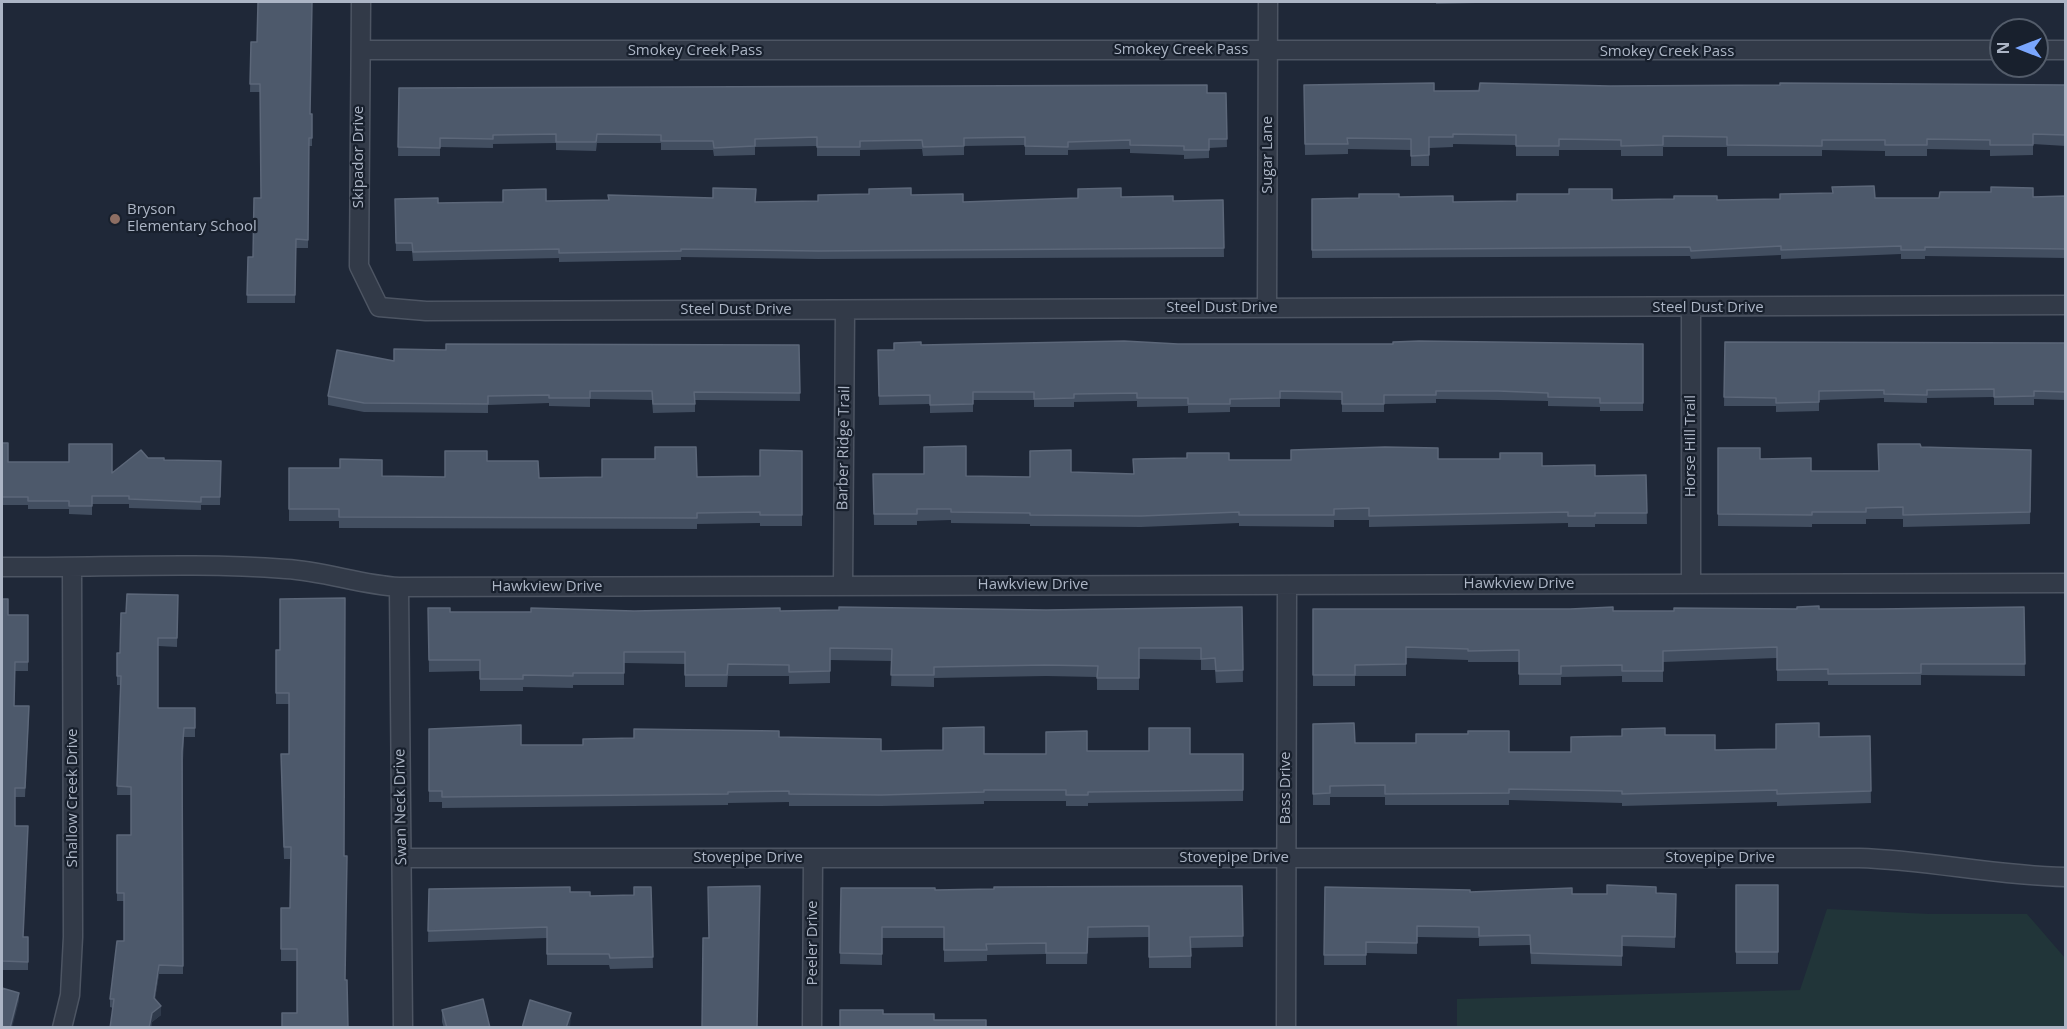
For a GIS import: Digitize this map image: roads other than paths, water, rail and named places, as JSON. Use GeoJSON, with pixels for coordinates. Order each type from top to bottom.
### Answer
{"type":"FeatureCollection","features":[{"type":"Feature","properties":{"kind":"street","name":"Skipador Drive"},"geometry":{"type":"LineString","coordinates":[[361,2],[359,266],[379,307]]}},
{"type":"Feature","properties":{"kind":"street","name":"Sugar Lane"},"geometry":{"type":"LineString","coordinates":[[1267,308],[1268,2]]}},
{"type":"Feature","properties":{"kind":"street","name":"Smokey Creek Pass"},"geometry":{"type":"LineString","coordinates":[[361,50],[1989,50]]}},
{"type":"Feature","properties":{"kind":"street"},"geometry":{"type":"LineString","coordinates":[[2049,50],[2066,50]]}},
{"type":"Feature","properties":{"kind":"street","name":"Steel Dust Drive"},"geometry":{"type":"LineString","coordinates":[[379,307],[426,311],[2066,305]]}},
{"type":"Feature","properties":{"kind":"street","name":"Horse Hill Trail"},"geometry":{"type":"LineString","coordinates":[[1690,584],[1691,308]]}},
{"type":"Feature","properties":{"kind":"street","name":"Barber Ridge Trail"},"geometry":{"type":"LineString","coordinates":[[843,586],[845,310]]}},
{"type":"Feature","properties":{"kind":"street","name":"Hawkview Drive"},"geometry":{"type":"LineString","coordinates":[[2,567],[237,566],[290,569],[372,585],[399,587],[2066,583]]}},
{"type":"Feature","properties":{"kind":"street","name":"Shallow Creek Drive"},"geometry":{"type":"LineString","coordinates":[[62,1028],[70,995],[73,937],[72,568]]}},
{"type":"Feature","properties":{"kind":"street","name":"Bass Drive"},"geometry":{"type":"LineString","coordinates":[[1286,1028],[1287,585]]}},
{"type":"Feature","properties":{"kind":"street","name":"Swan Neck Drive"},"geometry":{"type":"LineString","coordinates":[[399,587],[404,1028]]}},
{"type":"Feature","properties":{"kind":"street","name":"Stovepipe Drive"},"geometry":{"type":"LineString","coordinates":[[402,858],[1859,858],[1919,862],[2007,875],[2066,878]]}},
{"type":"Feature","properties":{"kind":"street","name":"Peeler Drive"},"geometry":{"type":"LineString","coordinates":[[812,1028],[813,858]]}},
{"type":"Feature","properties":{"kind":"place","name":"Bryson Elementary School"},"geometry":{"type":"Point","coordinates":[115,219]}}]}
